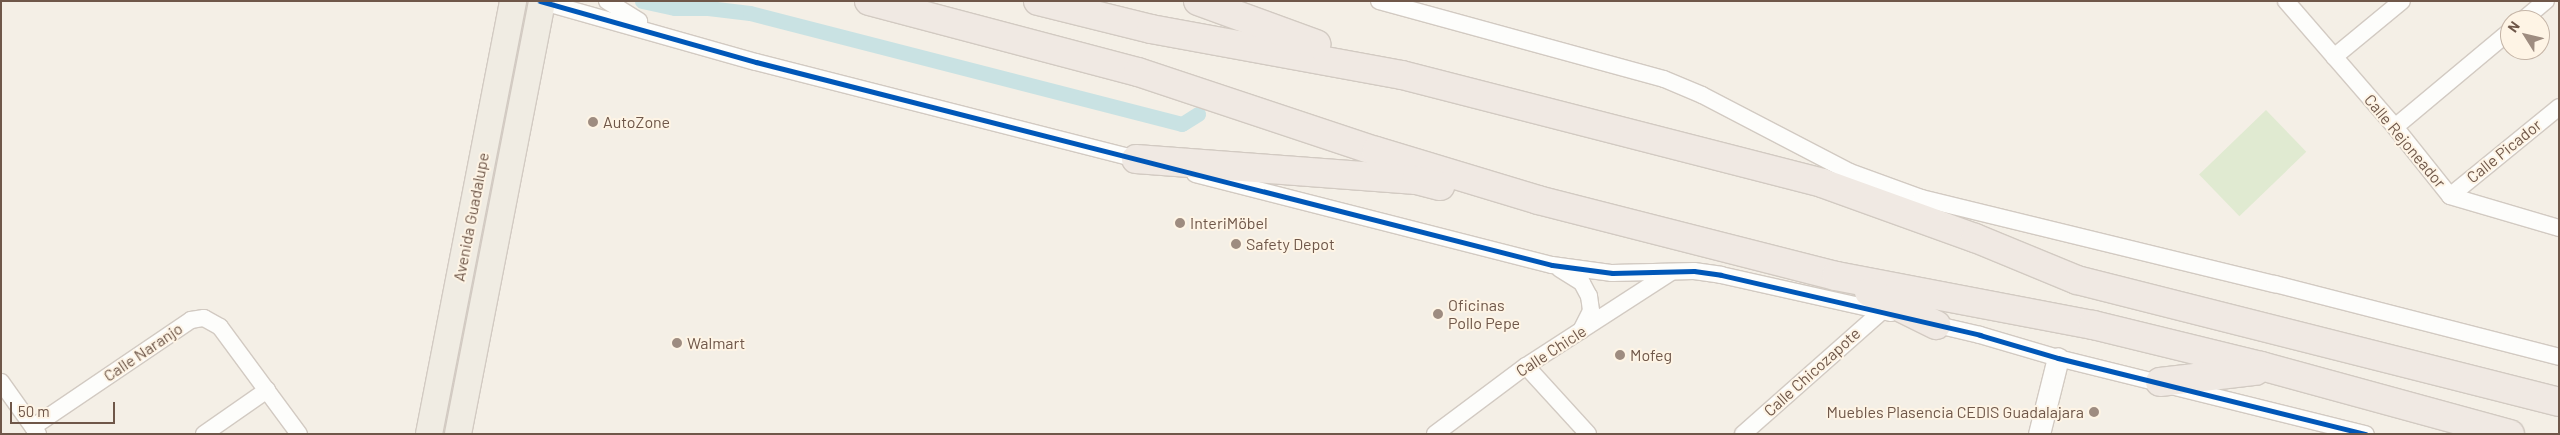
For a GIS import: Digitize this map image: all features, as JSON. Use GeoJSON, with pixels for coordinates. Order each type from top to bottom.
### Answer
{"type":"FeatureCollection","features":[{"type":"Feature","properties":{"kind":"highway"},"geometry":{"type":"LineString","coordinates":[[869,1],[1138,72],[1376,151],[1538,200],[1836,276],[2093,325],[2274,370],[2510,434]]}},
{"type":"Feature","properties":{"kind":"highway"},"geometry":{"type":"LineString","coordinates":[[1038,1],[1151,29],[1402,75],[1822,182],[1975,238],[2077,280],[2446,375],[2559,402]]}},
{"type":"Feature","properties":{"kind":"highway"},"geometry":{"type":"LineString","coordinates":[[1198,1],[1402,75]]}},
{"type":"Feature","properties":{"kind":"highway"},"geometry":{"type":"LineString","coordinates":[[1136,158],[1416,180],[1481,195],[1538,200]]}},
{"type":"Feature","properties":{"kind":"highway"},"geometry":{"type":"LineString","coordinates":[[1836,276],[1936,325]]}},
{"type":"Feature","properties":{"kind":"highway"},"geometry":{"type":"LineString","coordinates":[[2160,382],[2274,370]]}},
{"type":"Feature","properties":{"kind":"highway"},"geometry":{"type":"LineString","coordinates":[[2446,375],[2507,372],[2559,382]]}},
{"type":"Feature","properties":{"kind":"highway"},"geometry":{"type":"LineString","coordinates":[[2445,416],[2477,434]]}},
{"type":"Feature","properties":{"kind":"main road","name":"Avenida Guadalupe"},"geometry":{"type":"LineString","coordinates":[[429,434],[513,1]]}},
{"type":"Feature","properties":{"kind":"main road","name":"Avenida Guadalupe"},"geometry":{"type":"LineString","coordinates":[[458,434],[541,1]]}},
{"type":"Feature","properties":{"kind":"street"},"geometry":{"type":"LineString","coordinates":[[541,1],[756,62],[1552,265],[1612,273],[1694,271],[1721,274],[1980,335],[2058,358],[2366,434]]}},
{"type":"Feature","properties":{"kind":"street"},"geometry":{"type":"LineString","coordinates":[[607,1],[640,22],[647,31]]}},
{"type":"Feature","properties":{"kind":"street"},"geometry":{"type":"LineString","coordinates":[[1380,1],[1664,79],[1702,95],[1850,172],[1921,198],[2192,263],[2559,357]]}},
{"type":"Feature","properties":{"kind":"street","name":"Calle Rejoneador"},"geometry":{"type":"LineString","coordinates":[[2286,1],[2395,127],[2450,196],[2559,228]]}},
{"type":"Feature","properties":{"kind":"street"},"geometry":{"type":"LineString","coordinates":[[2334,57],[2402,1]]}},
{"type":"Feature","properties":{"kind":"street"},"geometry":{"type":"LineString","coordinates":[[2535,10],[2546,1]]}},
{"type":"Feature","properties":{"kind":"street"},"geometry":{"type":"LineString","coordinates":[[2395,127],[2500,39]]}},
{"type":"Feature","properties":{"kind":"street","name":"Calle Picador"},"geometry":{"type":"LineString","coordinates":[[2450,196],[2559,107]]}},
{"type":"Feature","properties":{"kind":"street"},"geometry":{"type":"LineString","coordinates":[[1552,265],[1576,278],[1588,292],[1591,311],[1581,331]]}},
{"type":"Feature","properties":{"kind":"street","name":"Calle Chicle"},"geometry":{"type":"LineString","coordinates":[[1435,434],[1526,366],[1670,273]]}},
{"type":"Feature","properties":{"kind":"street","name":"Calle Chicozapote"},"geometry":{"type":"LineString","coordinates":[[1743,434],[1882,311]]}},
{"type":"Feature","properties":{"kind":"street","name":"Calle Naranjo"},"geometry":{"type":"LineString","coordinates":[[36,430],[191,320],[204,318],[220,327],[299,434]]}},
{"type":"Feature","properties":{"kind":"street"},"geometry":{"type":"LineString","coordinates":[[2039,434],[2058,358]]}},
{"type":"Feature","properties":{"kind":"street"},"geometry":{"type":"LineString","coordinates":[[1526,366],[1588,434]]}},
{"type":"Feature","properties":{"kind":"street"},"geometry":{"type":"LineString","coordinates":[[1,382],[36,430]]}},
{"type":"Feature","properties":{"kind":"street"},"geometry":{"type":"LineString","coordinates":[[204,434],[267,390]]}},
{"type":"Feature","properties":{"kind":"green space"},"geometry":{"type":"Polygon","coordinates":[[[2266,110],[2306,152],[2239,216],[2199,175],[2266,110]]]}},
{"type":"Feature","properties":{"kind":"waterway"},"geometry":{"type":"LineString","coordinates":[[642,1],[675,8],[708,8],[750,13],[1182,124],[1198,114]]}},
{"type":"Feature","properties":{"kind":"cycle path"},"geometry":{"type":"LineString","coordinates":[[540,1],[756,62],[1552,265],[1612,273],[1694,271],[1721,275],[1980,335],[2058,358],[2366,434]]}},
{"type":"Feature","properties":{"kind":"place","name":"AutoZone"},"geometry":{"type":"Point","coordinates":[593,122]}},
{"type":"Feature","properties":{"kind":"place","name":"InteriMöbel"},"geometry":{"type":"Point","coordinates":[1180,223]}},
{"type":"Feature","properties":{"kind":"place","name":"Safety Depot"},"geometry":{"type":"Point","coordinates":[1236,244]}},
{"type":"Feature","properties":{"kind":"place","name":"Oficinas Pollo Pepe"},"geometry":{"type":"Point","coordinates":[1438,314]}},
{"type":"Feature","properties":{"kind":"place","name":"Walmart"},"geometry":{"type":"Point","coordinates":[677,343]}},
{"type":"Feature","properties":{"kind":"place","name":"Mofeg"},"geometry":{"type":"Point","coordinates":[1620,355]}},
{"type":"Feature","properties":{"kind":"place","name":"Muebles Plasencia CEDIS Guadalajara"},"geometry":{"type":"Point","coordinates":[2094,412]}}]}
